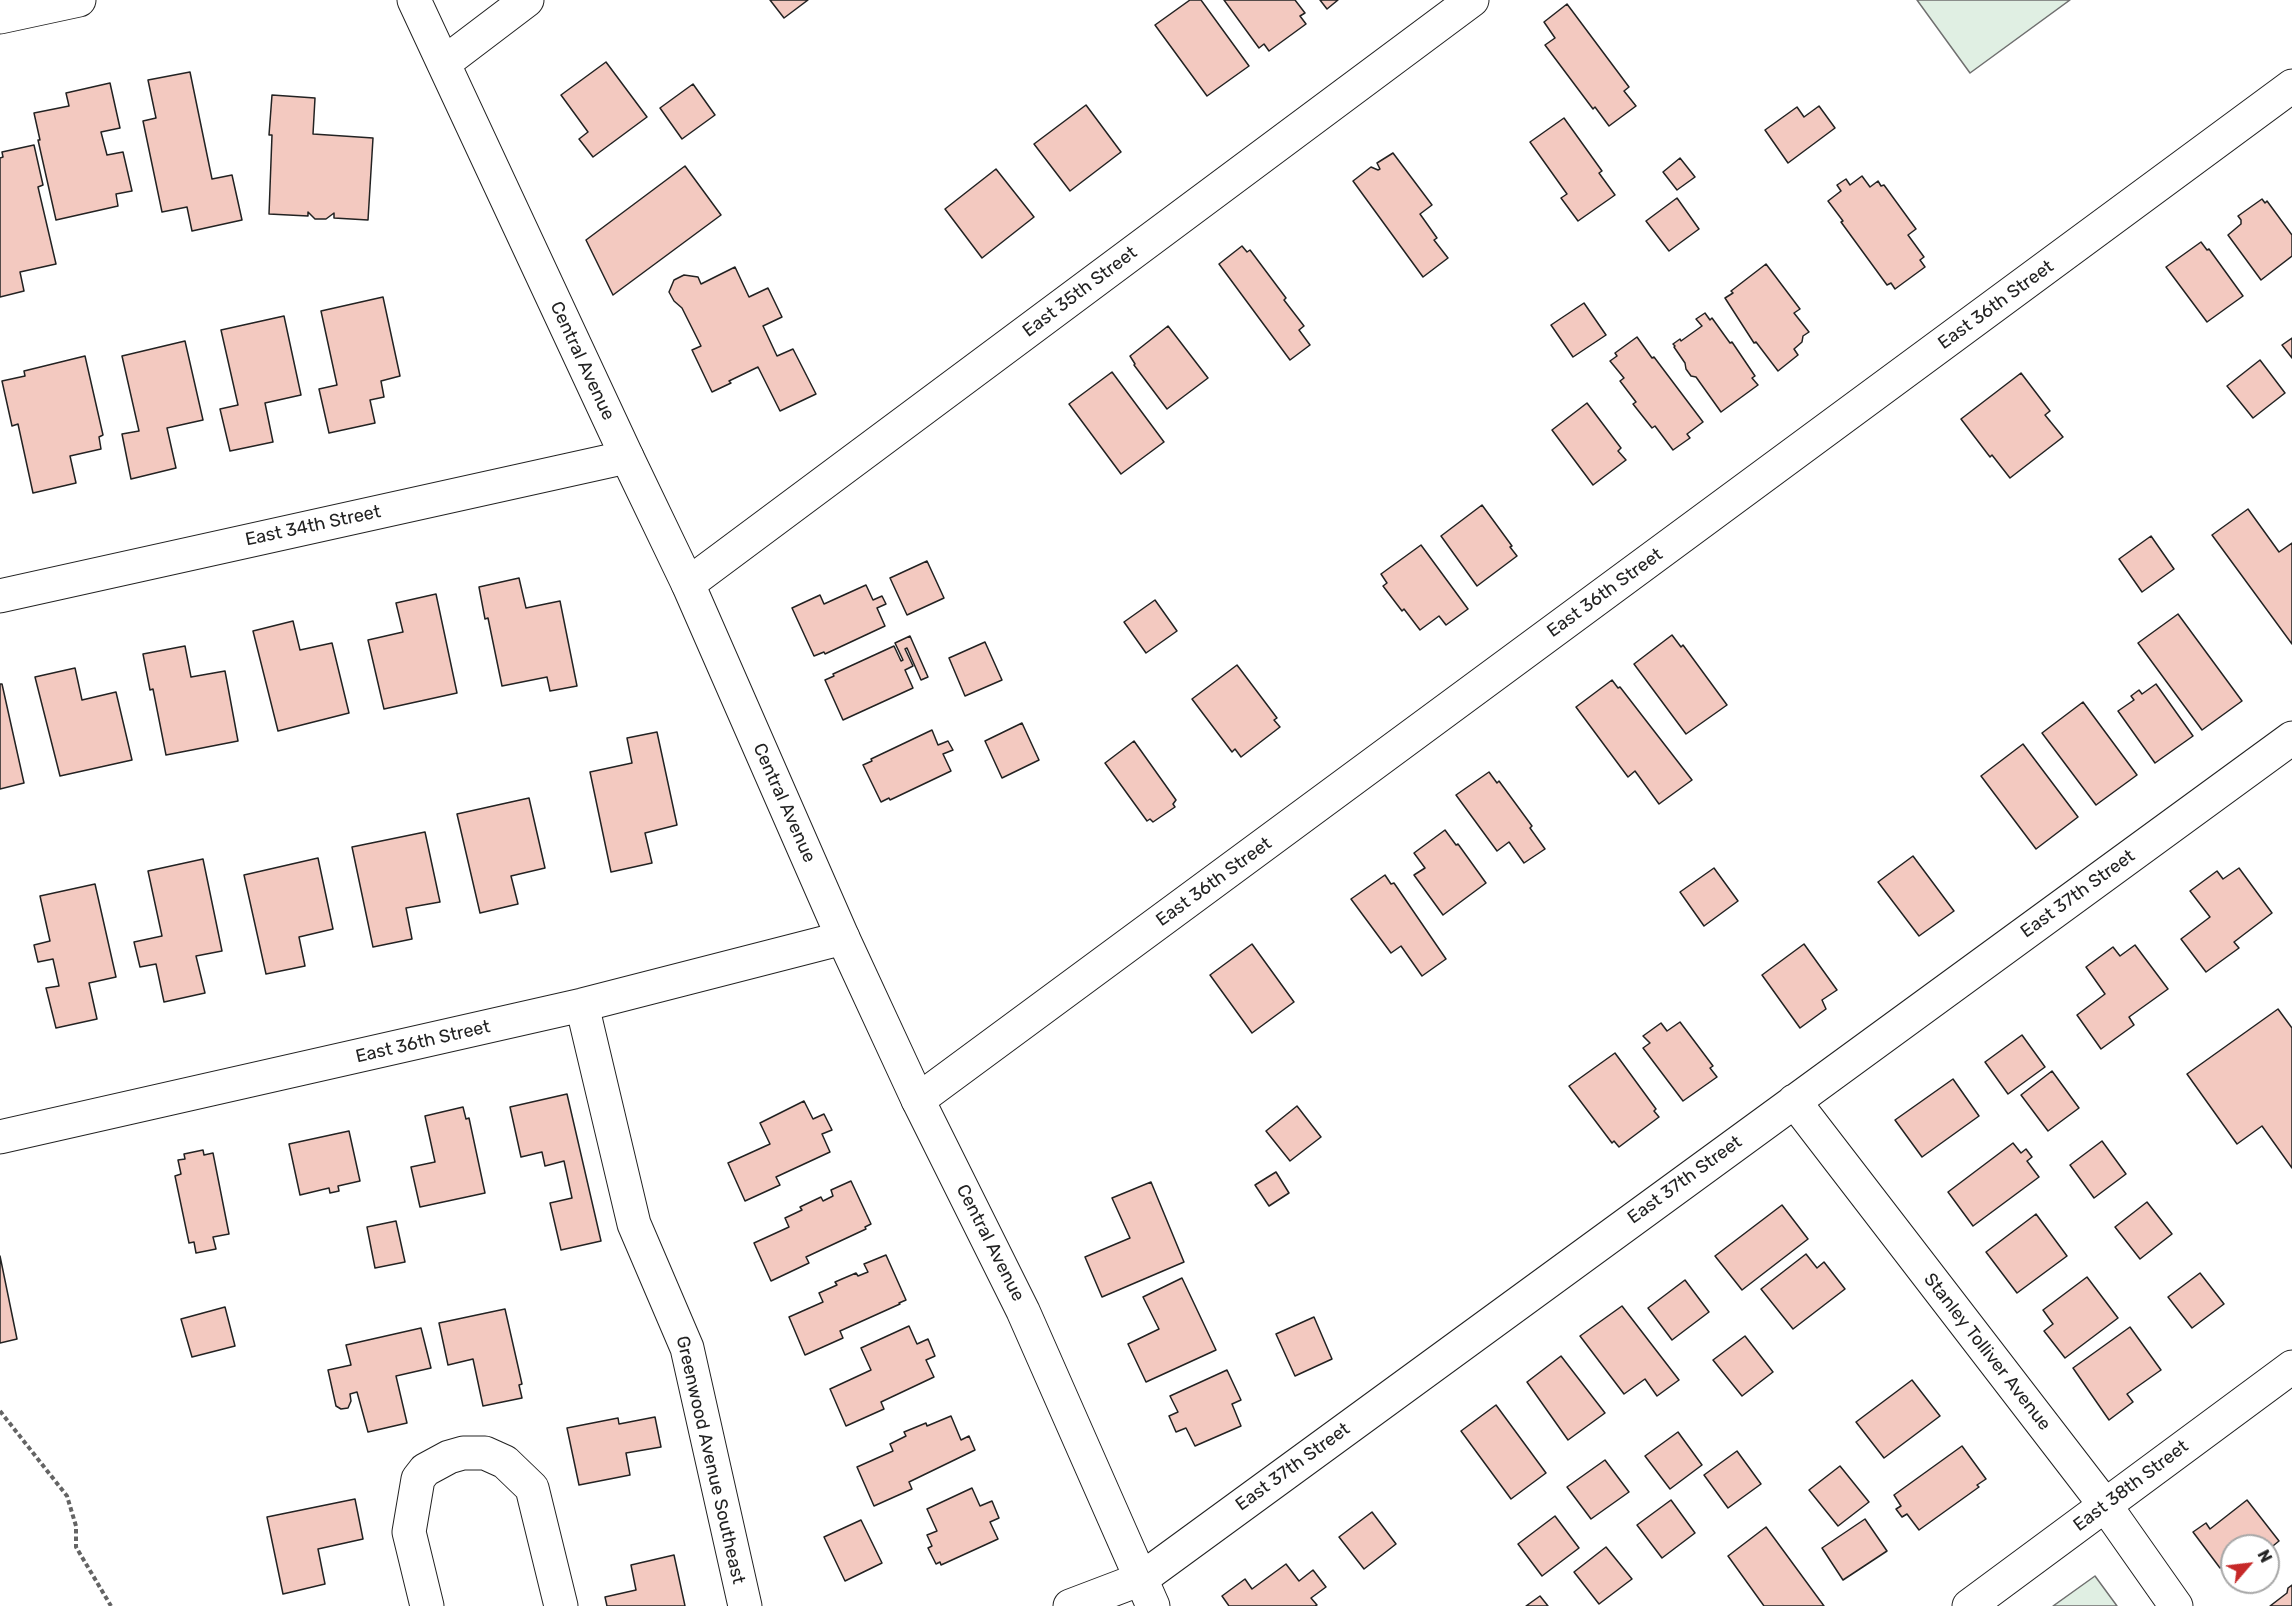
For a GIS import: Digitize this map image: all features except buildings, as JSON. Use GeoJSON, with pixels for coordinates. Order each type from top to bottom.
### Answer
{"type":"FeatureCollection","features":[{"type":"Feature","properties":{"kind":"street"},"geometry":{"type":"LineString","coordinates":[[0,17],[79,0]]}},
{"type":"Feature","properties":{"kind":"street","name":"Central Avenue"},"geometry":{"type":"LineString","coordinates":[[414,0],[688,584],[843,938],[918,1100],[1023,1311],[1147,1592]]}},
{"type":"Feature","properties":{"kind":"street"},"geometry":{"type":"LineString","coordinates":[[444,63],[527,0]]}},
{"type":"Feature","properties":{"kind":"street","name":"East 35th Street"},"geometry":{"type":"LineString","coordinates":[[688,584],[1472,0]]}},
{"type":"Feature","properties":{"kind":"street","name":"East 36th Street"},"geometry":{"type":"LineString","coordinates":[[918,1100],[2292,86]]}},
{"type":"Feature","properties":{"kind":"street","name":"East 34th Street"},"geometry":{"type":"LineString","coordinates":[[0,596],[627,457]]}},
{"type":"Feature","properties":{"kind":"street","name":"East 37th Street"},"geometry":{"type":"LineString","coordinates":[[1070,1606],[1147,1592],[1794,1101],[2292,738]]}},
{"type":"Feature","properties":{"kind":"street","name":"East 36th Street"},"geometry":{"type":"LineString","coordinates":[[0,1137],[582,1005],[843,938]]}},
{"type":"Feature","properties":{"kind":"street","name":"Greenwood Avenue Southeast"},"geometry":{"type":"LineString","coordinates":[[582,1005],[634,1224],[687,1348],[745,1606]]}},
{"type":"Feature","properties":{"kind":"street","name":"Stanley Tolliver Avenue"},"geometry":{"type":"LineString","coordinates":[[1794,1101],[2105,1505],[2176,1606]]}},
{"type":"Feature","properties":{"kind":"street","name":"East 38th Street"},"geometry":{"type":"LineString","coordinates":[[1969,1606],[2292,1367]]}},
{"type":"Feature","properties":{"kind":"street"},"geometry":{"type":"LineString","coordinates":[[427,1606],[409,1532],[418,1479],[425,1470],[463,1452],[485,1454],[505,1462],[532,1488],[561,1606]]}},
{"type":"Feature","properties":{"kind":"path"},"geometry":{"type":"LineString","coordinates":[[0,1411],[67,1496],[76,1526],[76,1547],[111,1606]]}},
{"type":"Feature","properties":{"kind":"green space"},"geometry":{"type":"Polygon","coordinates":[[[1917,0],[2070,0],[1970,73],[1917,0]]]}},
{"type":"Feature","properties":{"kind":"green space"},"geometry":{"type":"Polygon","coordinates":[[[2095,1576],[2117,1606],[2053,1606],[2095,1576]]]}}]}
